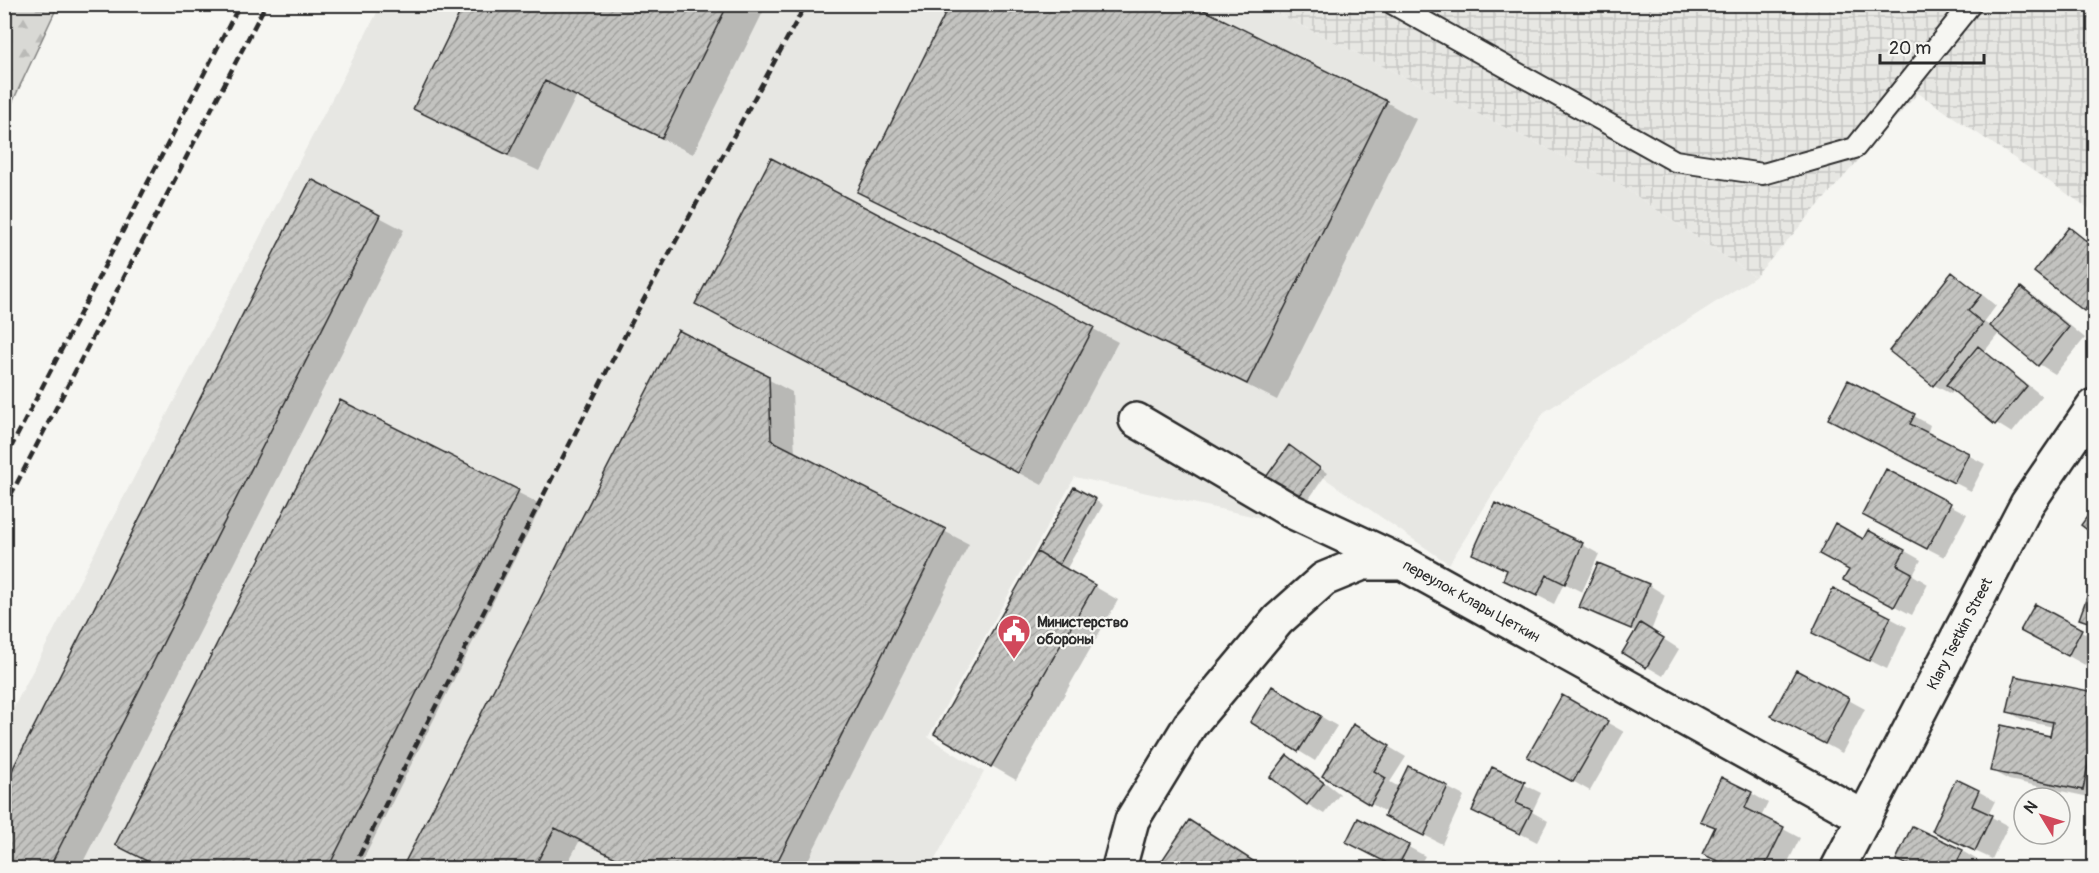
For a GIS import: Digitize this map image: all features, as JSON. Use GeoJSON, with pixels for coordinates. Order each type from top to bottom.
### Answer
{"type":"FeatureCollection","features":[{"type":"Feature","properties":{"kind":"street","name":"Klary Tsetkin Street"},"geometry":{"type":"LineString","coordinates":[[1838,868],[2027,504],[2094,406]]}},
{"type":"Feature","properties":{"kind":"street"},"geometry":{"type":"LineString","coordinates":[[1136,420],[1290,511],[1403,563]]}},
{"type":"Feature","properties":{"kind":"street","name":"переулок Клары Цеткин"},"geometry":{"type":"LineString","coordinates":[[1119,868],[1132,820],[1190,725],[1278,620],[1324,579],[1364,562],[1403,563],[1865,818]]}},
{"type":"Feature","properties":{"kind":"lane"},"geometry":{"type":"LineString","coordinates":[[1393,4],[1675,161],[1763,174],[1856,148],[1971,4]]}},
{"type":"Feature","properties":{"kind":"shaded area"},"geometry":{"type":"Polygon","coordinates":[[[381,5],[1261,5],[1622,186],[1755,277],[1544,412],[1449,564],[1317,473],[1283,523],[1075,477],[928,737],[984,772],[930,868],[5,868],[5,724],[381,5]]]}},
{"type":"Feature","properties":{"kind":"shaded area"},"geometry":{"type":"Polygon","coordinates":[[[1261,5],[2094,5],[2094,212],[1918,93],[1755,277],[1622,186],[1261,5]]]}},
{"type":"Feature","properties":{"kind":"green space"},"geometry":{"type":"Polygon","coordinates":[[[4,5],[58,5],[5,118],[4,5]]]}},
{"type":"Feature","properties":{"kind":"building"},"geometry":{"type":"Polygon","coordinates":[[[464,4],[728,4],[662,138],[545,81],[508,155],[413,109],[464,4]]]}},
{"type":"Feature","properties":{"kind":"building"},"geometry":{"type":"Polygon","coordinates":[[[950,4],[1192,4],[1387,101],[1247,384],[857,192],[950,4]]]}},
{"type":"Feature","properties":{"kind":"building"},"geometry":{"type":"Polygon","coordinates":[[[771,158],[1094,327],[1018,473],[695,304],[771,158]]]}},
{"type":"Feature","properties":{"kind":"building"},"geometry":{"type":"Polygon","coordinates":[[[311,179],[380,215],[49,868],[4,868],[4,786],[311,179]]]}},
{"type":"Feature","properties":{"kind":"building"},"geometry":{"type":"Polygon","coordinates":[[[2069,227],[2094,247],[2094,298],[2084,311],[2034,272],[2069,227]]]}},
{"type":"Feature","properties":{"kind":"building"},"geometry":{"type":"Polygon","coordinates":[[[1952,272],[1981,295],[1968,311],[1983,323],[1933,386],[1889,351],[1952,272]]]}},
{"type":"Feature","properties":{"kind":"building"},"geometry":{"type":"Polygon","coordinates":[[[2021,287],[2069,327],[2038,366],[1990,326],[2021,287]]]}},
{"type":"Feature","properties":{"kind":"building"},"geometry":{"type":"Polygon","coordinates":[[[678,330],[769,376],[771,440],[946,529],[774,868],[636,868],[555,828],[534,868],[402,868],[678,330]]]}},
{"type":"Feature","properties":{"kind":"building"},"geometry":{"type":"Polygon","coordinates":[[[1978,346],[2027,386],[1995,425],[1946,385],[1978,346]]]}},
{"type":"Feature","properties":{"kind":"building"},"geometry":{"type":"Polygon","coordinates":[[[1848,380],[1915,414],[1910,424],[1969,453],[1954,483],[1828,419],[1848,380]]]}},
{"type":"Feature","properties":{"kind":"building"},"geometry":{"type":"Polygon","coordinates":[[[340,400],[519,490],[328,868],[146,868],[149,862],[115,845],[340,400]]]}},
{"type":"Feature","properties":{"kind":"building"},"geometry":{"type":"Polygon","coordinates":[[[1289,445],[1320,468],[1297,499],[1266,477],[1289,445]]]}},
{"type":"Feature","properties":{"kind":"building"},"geometry":{"type":"Polygon","coordinates":[[[1886,469],[1951,503],[1927,549],[1862,515],[1886,469]]]}},
{"type":"Feature","properties":{"kind":"building"},"geometry":{"type":"Polygon","coordinates":[[[1074,487],[1096,499],[1059,565],[1037,552],[1074,487]]]}},
{"type":"Feature","properties":{"kind":"building"},"geometry":{"type":"Polygon","coordinates":[[[1495,503],[1583,543],[1565,584],[1547,575],[1537,596],[1503,580],[1507,570],[1472,554],[1495,503]]]}},
{"type":"Feature","properties":{"kind":"building"},"geometry":{"type":"Polygon","coordinates":[[[2094,507],[2094,535],[2081,525],[2094,507]]]}},
{"type":"Feature","properties":{"kind":"building"},"geometry":{"type":"Polygon","coordinates":[[[1835,523],[1863,539],[1868,530],[1905,550],[1897,565],[1912,573],[1894,607],[1843,580],[1849,570],[1819,554],[1835,523]]]}},
{"type":"Feature","properties":{"kind":"building","name":"Министерство обороны"},"geometry":{"type":"Polygon","coordinates":[[[1037,552],[1095,585],[991,767],[934,734],[1037,552]]]}},
{"type":"Feature","properties":{"kind":"building"},"geometry":{"type":"Polygon","coordinates":[[[1598,563],[1649,584],[1631,629],[1579,607],[1598,563]]]}},
{"type":"Feature","properties":{"kind":"building"},"geometry":{"type":"Polygon","coordinates":[[[2092,583],[2094,584],[2094,624],[2079,619],[2092,583]]]}},
{"type":"Feature","properties":{"kind":"building"},"geometry":{"type":"Polygon","coordinates":[[[1833,588],[1891,617],[1869,661],[1812,633],[1833,588]]]}},
{"type":"Feature","properties":{"kind":"building"},"geometry":{"type":"Polygon","coordinates":[[[2035,604],[2082,629],[2068,656],[2020,631],[2035,604]]]}},
{"type":"Feature","properties":{"kind":"building"},"geometry":{"type":"Polygon","coordinates":[[[1640,623],[1664,638],[1646,668],[1622,653],[1640,623]]]}},
{"type":"Feature","properties":{"kind":"building"},"geometry":{"type":"Polygon","coordinates":[[[1796,670],[1849,698],[1825,744],[1771,716],[1796,670]]]}},
{"type":"Feature","properties":{"kind":"building"},"geometry":{"type":"Polygon","coordinates":[[[2015,676],[2094,692],[2094,733],[2083,790],[1990,771],[2001,725],[2050,736],[2053,722],[2007,712],[2015,676]]]}},
{"type":"Feature","properties":{"kind":"building"},"geometry":{"type":"Polygon","coordinates":[[[1272,686],[1321,716],[1298,752],[1250,722],[1272,686]]]}},
{"type":"Feature","properties":{"kind":"building"},"geometry":{"type":"Polygon","coordinates":[[[1562,695],[1608,721],[1573,782],[1527,757],[1562,695]]]}},
{"type":"Feature","properties":{"kind":"building"},"geometry":{"type":"Polygon","coordinates":[[[1353,724],[1390,746],[1374,771],[1386,778],[1370,805],[1322,776],[1353,724]]]}},
{"type":"Feature","properties":{"kind":"building"},"geometry":{"type":"Polygon","coordinates":[[[1287,755],[1324,783],[1307,805],[1270,777],[1287,755]]]}},
{"type":"Feature","properties":{"kind":"building"},"geometry":{"type":"Polygon","coordinates":[[[1408,766],[1448,786],[1424,836],[1384,816],[1408,766]]]}},
{"type":"Feature","properties":{"kind":"building"},"geometry":{"type":"Polygon","coordinates":[[[1492,767],[1525,782],[1516,803],[1532,810],[1520,834],[1472,811],[1492,767]]]}},
{"type":"Feature","properties":{"kind":"building"},"geometry":{"type":"Polygon","coordinates":[[[1721,777],[1752,792],[1745,808],[1784,827],[1764,868],[1733,868],[1702,854],[1715,827],[1700,821],[1721,777]]]}},
{"type":"Feature","properties":{"kind":"building"},"geometry":{"type":"Polygon","coordinates":[[[1956,779],[1979,790],[1972,806],[1992,815],[1975,851],[1932,831],[1956,779]]]}},
{"type":"Feature","properties":{"kind":"building"},"geometry":{"type":"Polygon","coordinates":[[[1358,818],[1409,845],[1397,868],[1346,842],[1358,818]]]}},
{"type":"Feature","properties":{"kind":"building"},"geometry":{"type":"Polygon","coordinates":[[[1189,820],[1264,868],[1157,868],[1189,820]]]}},
{"type":"Feature","properties":{"kind":"building"},"geometry":{"type":"Polygon","coordinates":[[[1912,826],[1963,850],[1954,868],[1914,868],[1896,860],[1912,826]]]}},
{"type":"Feature","properties":{"kind":"railway"},"geometry":{"type":"LineString","coordinates":[[4,461],[240,4]]}},
{"type":"Feature","properties":{"kind":"railway"},"geometry":{"type":"LineString","coordinates":[[4,508],[266,4]]}},
{"type":"Feature","properties":{"kind":"railway"},"geometry":{"type":"LineString","coordinates":[[353,868],[637,312],[806,4]]}},
{"type":"Feature","properties":{"kind":"place","name":"Министерство обороны"},"geometry":{"type":"Point","coordinates":[1014,660]}}]}
